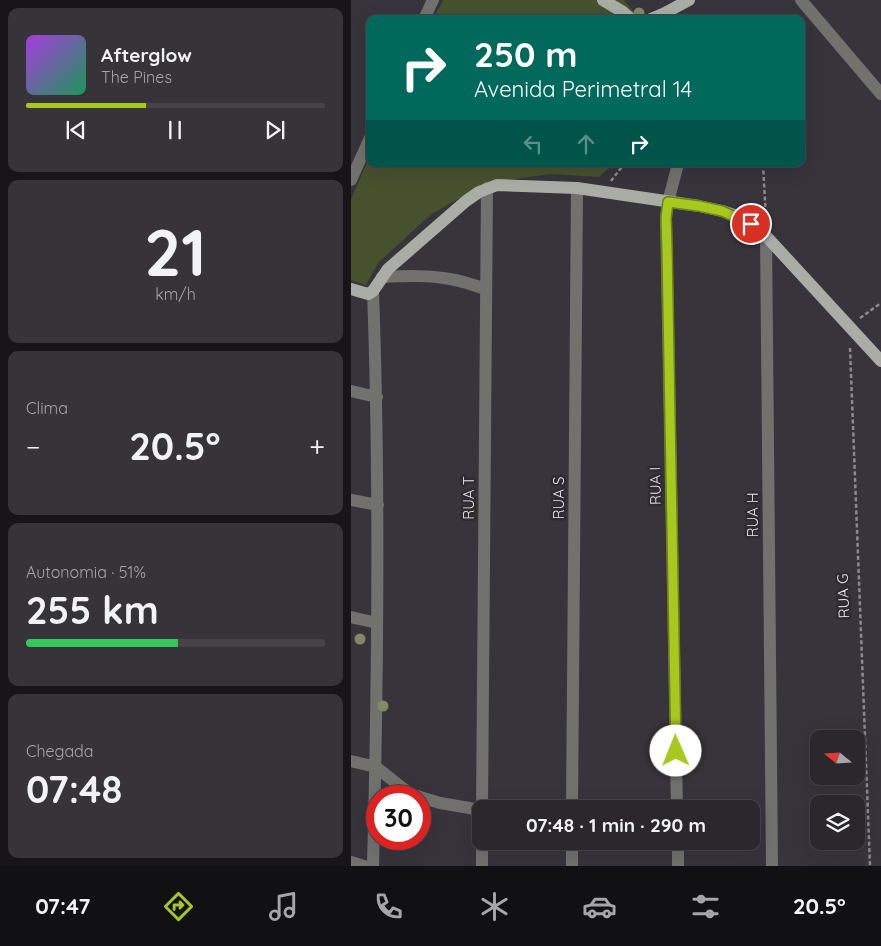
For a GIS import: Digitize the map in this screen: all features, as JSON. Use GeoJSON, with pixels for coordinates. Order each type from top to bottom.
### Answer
{"type":"FeatureCollection","features":[{"type":"Feature","properties":{"kind":"main road"},"geometry":{"type":"LineString","coordinates":[[603,0],[626,15]]}},
{"type":"Feature","properties":{"kind":"main road"},"geometry":{"type":"LineString","coordinates":[[660,15],[689,0]]}},
{"type":"Feature","properties":{"kind":"main road"},"geometry":{"type":"LineString","coordinates":[[351,289],[369,294],[373,292],[388,270],[466,201],[497,184],[603,191],[722,211],[751,224],[766,236],[881,361]]}},
{"type":"Feature","properties":{"kind":"street"},"geometry":{"type":"LineString","coordinates":[[426,15],[433,0]]}},
{"type":"Feature","properties":{"kind":"street"},"geometry":{"type":"LineString","coordinates":[[801,0],[881,94]]}},
{"type":"Feature","properties":{"kind":"street"},"geometry":{"type":"LineString","coordinates":[[351,180],[366,147]]}},
{"type":"Feature","properties":{"kind":"street","name":"RUA I"},"geometry":{"type":"LineString","coordinates":[[677,167],[666,218],[677,800]]}},
{"type":"Feature","properties":{"kind":"street","name":"RUA T"},"geometry":{"type":"LineString","coordinates":[[482,800],[487,188]]}},
{"type":"Feature","properties":{"kind":"street","name":"RUA S"},"geometry":{"type":"LineString","coordinates":[[572,800],[577,188]]}},
{"type":"Feature","properties":{"kind":"street","name":"RUA H"},"geometry":{"type":"LineString","coordinates":[[766,236],[772,866]]}},
{"type":"Feature","properties":{"kind":"street"},"geometry":{"type":"LineString","coordinates":[[382,277],[440,277],[485,289]]}},
{"type":"Feature","properties":{"kind":"street"},"geometry":{"type":"LineString","coordinates":[[373,292],[377,397],[378,505],[376,767],[373,866]]}},
{"type":"Feature","properties":{"kind":"street"},"geometry":{"type":"LineString","coordinates":[[351,391],[377,397]]}},
{"type":"Feature","properties":{"kind":"street"},"geometry":{"type":"LineString","coordinates":[[351,500],[378,505]]}},
{"type":"Feature","properties":{"kind":"street"},"geometry":{"type":"LineString","coordinates":[[351,617],[377,623]]}},
{"type":"Feature","properties":{"kind":"street"},"geometry":{"type":"LineString","coordinates":[[351,761],[376,767],[399,785]]}},
{"type":"Feature","properties":{"kind":"street"},"geometry":{"type":"LineString","coordinates":[[431,800],[472,808]]}},
{"type":"Feature","properties":{"kind":"street"},"geometry":{"type":"LineString","coordinates":[[482,850],[482,866]]}},
{"type":"Feature","properties":{"kind":"street"},"geometry":{"type":"LineString","coordinates":[[571,866],[572,850]]}},
{"type":"Feature","properties":{"kind":"street"},"geometry":{"type":"LineString","coordinates":[[677,850],[678,866]]}},
{"type":"Feature","properties":{"kind":"street"},"geometry":{"type":"LineString","coordinates":[[351,862],[364,866]]}},
{"type":"Feature","properties":{"kind":"path"},"geometry":{"type":"LineString","coordinates":[[603,191],[622,167]]}},
{"type":"Feature","properties":{"kind":"path"},"geometry":{"type":"LineString","coordinates":[[763,167],[766,236]]}},
{"type":"Feature","properties":{"kind":"path"},"geometry":{"type":"LineString","coordinates":[[849,326],[881,303]]}},
{"type":"Feature","properties":{"kind":"path","name":"RUA G"},"geometry":{"type":"LineString","coordinates":[[849,326],[870,866]]}},
{"type":"Feature","properties":{"kind":"green space"},"geometry":{"type":"Polygon","coordinates":[[[443,0],[624,0],[637,15],[435,15],[443,0]]]}},
{"type":"Feature","properties":{"kind":"green space"},"geometry":{"type":"Polygon","coordinates":[[[366,165],[366,167],[610,167],[599,177],[550,174],[486,183],[430,215],[378,263],[366,285],[351,280],[351,199],[366,165]]]}},
{"type":"Feature","properties":{"kind":"route"},"geometry":{"type":"LineString","coordinates":[[676,751],[666,218],[668,202],[722,211],[751,224]]}}]}
